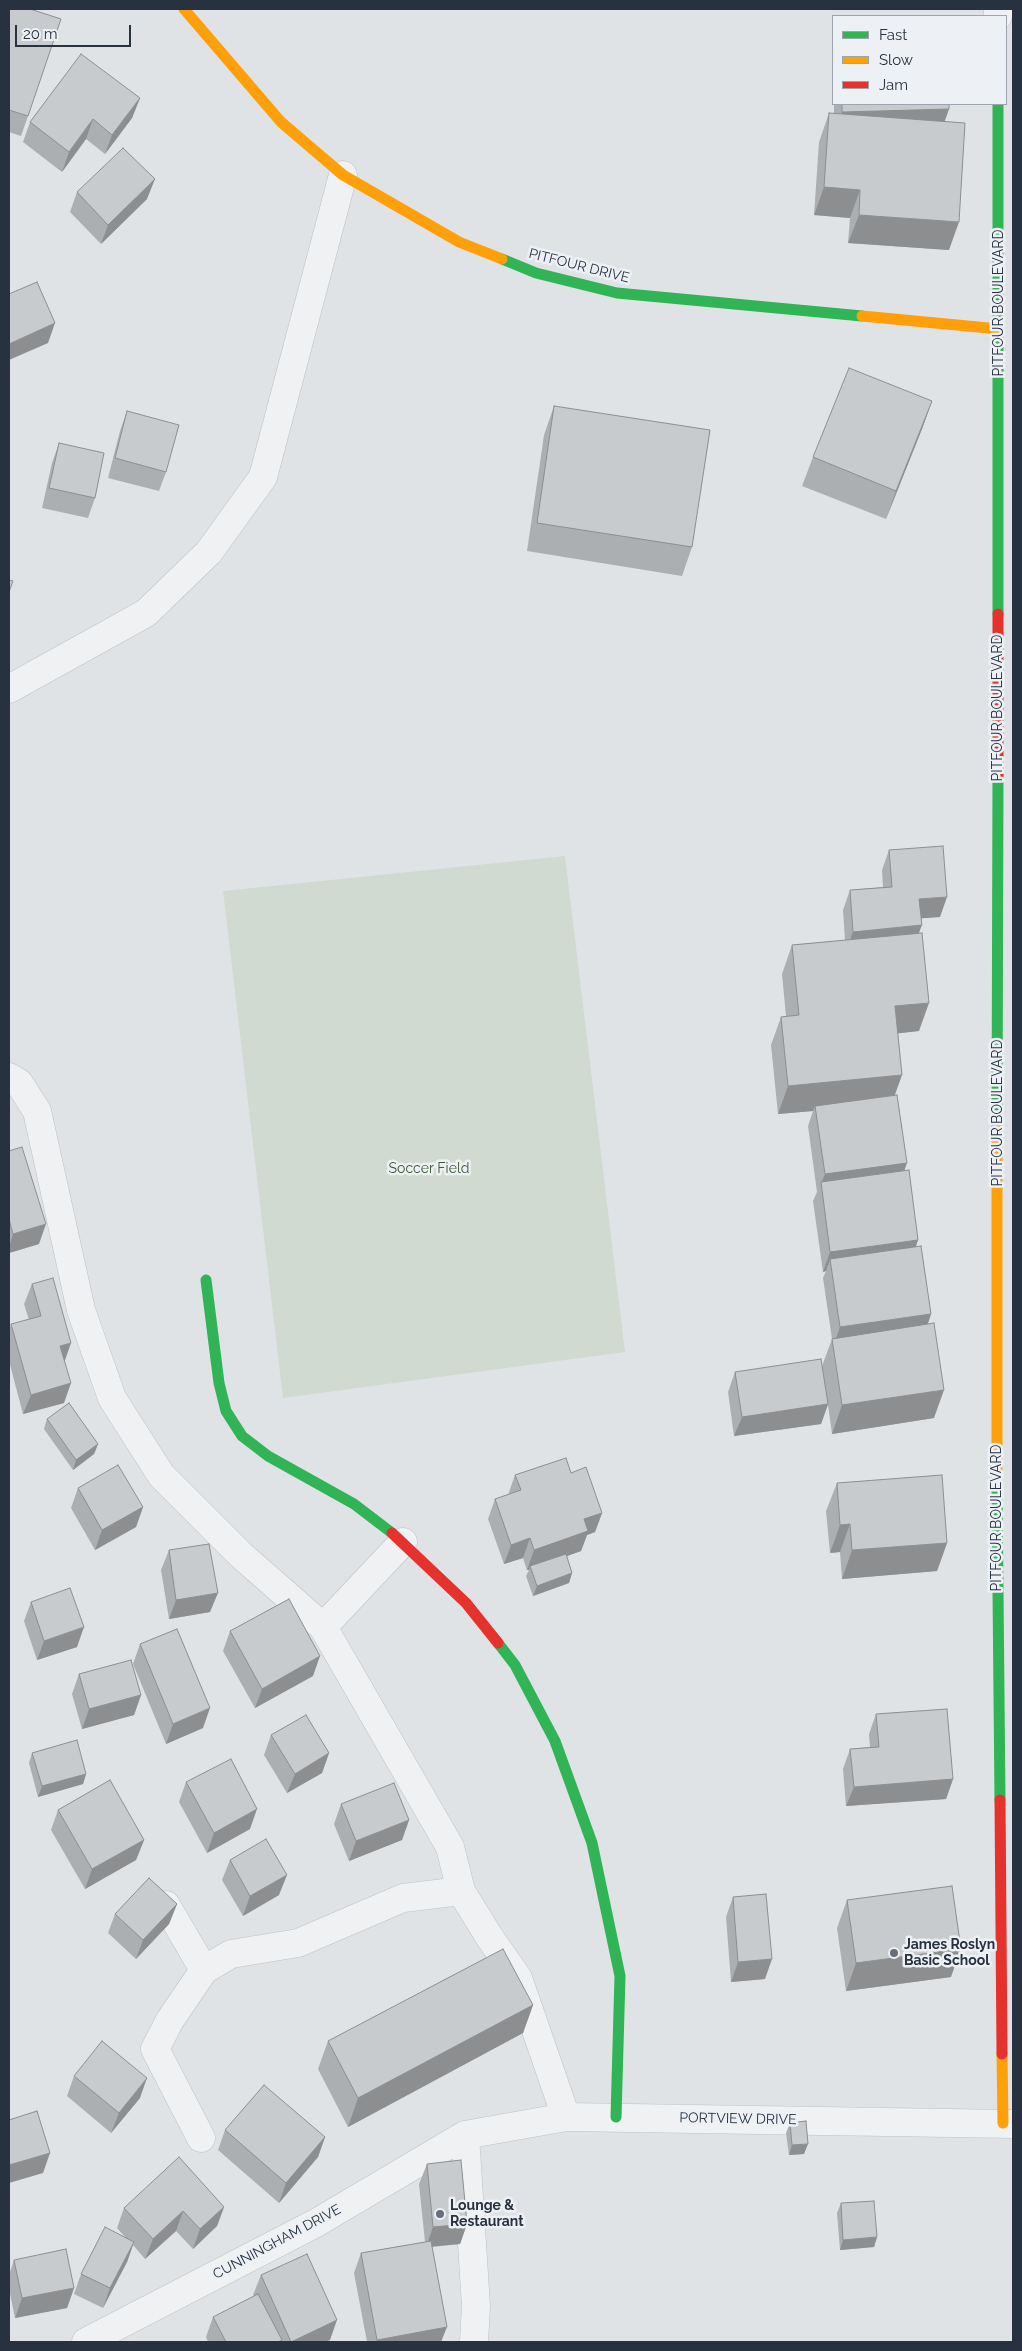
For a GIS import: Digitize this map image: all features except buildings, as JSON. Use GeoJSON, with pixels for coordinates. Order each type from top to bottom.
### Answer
{"type":"FeatureCollection","features":[{"type":"Feature","properties":{"kind":"street","name":"PITFOUR DRIVE"},"geometry":{"type":"LineString","coordinates":[[184,9],[281,122],[343,175],[459,242],[536,273],[617,293],[999,329]]}},
{"type":"Feature","properties":{"kind":"street","name":"PITFOUR BOULEVARD"},"geometry":{"type":"LineString","coordinates":[[998,105],[1008,2124]]}},
{"type":"Feature","properties":{"kind":"street"},"geometry":{"type":"LineString","coordinates":[[9,689],[146,613],[209,552],[264,477],[343,175]]}},
{"type":"Feature","properties":{"kind":"street"},"geometry":{"type":"LineString","coordinates":[[9,1077],[19,1083],[37,1111],[81,1310],[112,1398],[161,1475],[241,1555],[323,1628],[450,1847],[461,1891],[518,1978],[566,2117]]}},
{"type":"Feature","properties":{"kind":"street"},"geometry":{"type":"LineString","coordinates":[[206,1280],[218,1383],[226,1411],[242,1436],[268,1456],[354,1504],[403,1542],[466,1603],[515,1665],[555,1741],[592,1843],[620,1976],[616,2117]]}},
{"type":"Feature","properties":{"kind":"street"},"geometry":{"type":"LineString","coordinates":[[323,1628],[403,1542]]}},
{"type":"Feature","properties":{"kind":"street"},"geometry":{"type":"LineString","coordinates":[[201,2138],[155,2049],[170,2020],[204,1970],[232,1954],[298,1943],[403,1898],[461,1891]]}},
{"type":"Feature","properties":{"kind":"street"},"geometry":{"type":"LineString","coordinates":[[166,1905],[204,1970]]}},
{"type":"Feature","properties":{"kind":"street","name":"PORTVIEW DRIVE"},"geometry":{"type":"LineString","coordinates":[[465,2135],[566,2117],[1008,2124]]}},
{"type":"Feature","properties":{"kind":"street"},"geometry":{"type":"LineString","coordinates":[[465,2135],[476,2306],[474,2342]]}},
{"type":"Feature","properties":{"kind":"street","name":"CUNNINGHAM DRIVE"},"geometry":{"type":"LineString","coordinates":[[86,2342],[316,2223],[465,2135]]}},
{"type":"Feature","properties":{"kind":"green space","name":"Soccer Field"},"geometry":{"type":"Polygon","coordinates":[[[565,856],[625,1352],[283,1398],[223,891],[565,856]]]}},
{"type":"Feature","properties":{"kind":"traffic: fast"},"geometry":{"type":"LineString","coordinates":[[998,105],[998,614]]}},
{"type":"Feature","properties":{"kind":"traffic: fast"},"geometry":{"type":"LineString","coordinates":[[502,259],[536,273],[617,293],[862,316]]}},
{"type":"Feature","properties":{"kind":"traffic: fast"},"geometry":{"type":"LineString","coordinates":[[997,1129],[998,775]]}},
{"type":"Feature","properties":{"kind":"traffic: fast"},"geometry":{"type":"LineString","coordinates":[[206,1280],[219,1383],[226,1411],[242,1436],[268,1456],[354,1504],[392,1533]]}},
{"type":"Feature","properties":{"kind":"traffic: fast"},"geometry":{"type":"LineString","coordinates":[[997,1486],[1000,1800]]}},
{"type":"Feature","properties":{"kind":"traffic: fast"},"geometry":{"type":"LineString","coordinates":[[498,1643],[515,1665],[555,1741],[592,1843],[620,1976],[616,2117]]}},
{"type":"Feature","properties":{"kind":"traffic: slow"},"geometry":{"type":"LineString","coordinates":[[184,9],[281,122],[343,175],[459,242],[502,259]]}},
{"type":"Feature","properties":{"kind":"traffic: slow"},"geometry":{"type":"LineString","coordinates":[[862,316],[999,329]]}},
{"type":"Feature","properties":{"kind":"traffic: slow"},"geometry":{"type":"LineString","coordinates":[[997,1129],[997,1486]]}},
{"type":"Feature","properties":{"kind":"traffic: slow"},"geometry":{"type":"LineString","coordinates":[[1002,2054],[1003,2123]]}},
{"type":"Feature","properties":{"kind":"traffic: jam"},"geometry":{"type":"LineString","coordinates":[[998,614],[998,775]]}},
{"type":"Feature","properties":{"kind":"traffic: jam"},"geometry":{"type":"LineString","coordinates":[[392,1533],[466,1603],[498,1643]]}},
{"type":"Feature","properties":{"kind":"traffic: jam"},"geometry":{"type":"LineString","coordinates":[[1000,1800],[1002,2054]]}},
{"type":"Feature","properties":{"kind":"place","name":"James Roslyn Basic School"},"geometry":{"type":"Point","coordinates":[894,1953]}},
{"type":"Feature","properties":{"kind":"place","name":"Lounge & Restaurant"},"geometry":{"type":"Point","coordinates":[440,2214]}}]}
